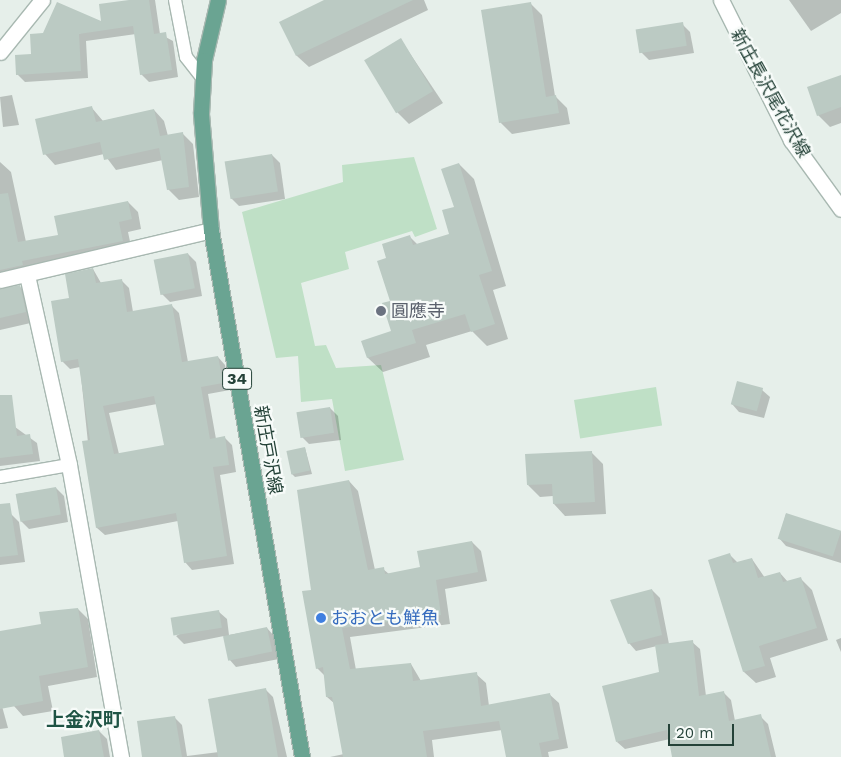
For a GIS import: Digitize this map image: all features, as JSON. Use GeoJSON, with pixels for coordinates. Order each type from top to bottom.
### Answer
{"type":"FeatureCollection","features":[{"type":"Feature","properties":{"kind":"main road","name":"新庄戸沢線"},"geometry":{"type":"LineString","coordinates":[[218,0],[203,80],[212,230],[302,757]]}},
{"type":"Feature","properties":{"kind":"street"},"geometry":{"type":"LineString","coordinates":[[0,52],[42,0]]}},
{"type":"Feature","properties":{"kind":"street","name":"新庄長沢尾花沢線"},"geometry":{"type":"LineString","coordinates":[[722,0],[791,140],[841,209]]}},
{"type":"Feature","properties":{"kind":"street"},"geometry":{"type":"LineString","coordinates":[[0,280],[28,275],[212,230]]}},
{"type":"Feature","properties":{"kind":"street"},"geometry":{"type":"LineString","coordinates":[[28,275],[69,464],[121,757]]}},
{"type":"Feature","properties":{"kind":"lane"},"geometry":{"type":"LineString","coordinates":[[175,0],[186,57],[203,80]]}},
{"type":"Feature","properties":{"kind":"lane"},"geometry":{"type":"LineString","coordinates":[[0,477],[69,464]]}},
{"type":"Feature","properties":{"kind":"green space"},"geometry":{"type":"Polygon","coordinates":[[[414,157],[437,229],[415,237],[412,231],[345,252],[349,269],[301,283],[315,346],[326,345],[336,368],[381,365],[404,460],[345,471],[332,399],[301,402],[298,356],[276,358],[242,212],[343,182],[342,165],[414,157]]]}},
{"type":"Feature","properties":{"kind":"green space"},"geometry":{"type":"Polygon","coordinates":[[[656,387],[662,426],[580,439],[574,400],[656,387]]]}},
{"type":"Feature","properties":{"kind":"building"},"geometry":{"type":"Polygon","coordinates":[[[129,0],[149,0],[154,34],[166,32],[172,70],[140,75],[133,26],[79,34],[81,71],[16,75],[15,55],[31,54],[30,34],[43,33],[57,2],[101,21],[99,4],[129,0]]]}},
{"type":"Feature","properties":{"kind":"building"},"geometry":{"type":"Polygon","coordinates":[[[324,0],[413,0],[296,56],[279,22],[324,0]]]}},
{"type":"Feature","properties":{"kind":"building"},"geometry":{"type":"Polygon","coordinates":[[[531,2],[546,97],[556,95],[559,113],[499,123],[481,10],[531,2]]]}},
{"type":"Feature","properties":{"kind":"building"},"geometry":{"type":"Polygon","coordinates":[[[683,22],[687,46],[639,53],[636,30],[683,22]]]}},
{"type":"Feature","properties":{"kind":"building"},"geometry":{"type":"Polygon","coordinates":[[[401,38],[433,91],[396,113],[364,60],[401,38]]]}},
{"type":"Feature","properties":{"kind":"building"},"geometry":{"type":"Polygon","coordinates":[[[841,75],[841,107],[817,116],[807,87],[841,75]]]}},
{"type":"Feature","properties":{"kind":"building"},"geometry":{"type":"Polygon","coordinates":[[[92,106],[96,122],[154,109],[160,136],[183,132],[189,187],[167,190],[159,148],[104,160],[100,142],[43,155],[35,119],[92,106]]]}},
{"type":"Feature","properties":{"kind":"building"},"geometry":{"type":"Polygon","coordinates":[[[272,154],[278,192],[231,199],[225,162],[272,154]]]}},
{"type":"Feature","properties":{"kind":"building"},"geometry":{"type":"Polygon","coordinates":[[[459,163],[492,271],[479,275],[495,324],[471,332],[465,314],[412,330],[416,343],[367,358],[361,341],[391,331],[382,303],[390,301],[377,261],[386,258],[382,244],[410,235],[413,245],[449,234],[442,210],[454,207],[441,169],[459,163]]]}},
{"type":"Feature","properties":{"kind":"building"},"geometry":{"type":"Polygon","coordinates":[[[8,193],[18,242],[58,235],[54,216],[128,201],[132,219],[119,222],[123,241],[22,261],[23,265],[0,270],[0,194],[8,193]]]}},
{"type":"Feature","properties":{"kind":"building"},"geometry":{"type":"Polygon","coordinates":[[[188,253],[195,288],[161,295],[154,260],[188,253]]]}},
{"type":"Feature","properties":{"kind":"building"},"geometry":{"type":"Polygon","coordinates":[[[93,268],[96,283],[122,279],[127,312],[172,304],[182,362],[218,356],[223,383],[201,387],[210,439],[225,436],[229,465],[213,467],[227,556],[184,563],[176,513],[96,528],[82,441],[90,440],[78,359],[61,362],[51,301],[69,298],[65,274],[93,268]],[[154,396],[103,406],[114,454],[164,445],[154,396]]]}},
{"type":"Feature","properties":{"kind":"building"},"geometry":{"type":"Polygon","coordinates":[[[20,285],[26,312],[0,318],[0,289],[20,285]]]}},
{"type":"Feature","properties":{"kind":"building"},"geometry":{"type":"Polygon","coordinates":[[[737,381],[763,388],[757,411],[731,404],[737,381]]]}},
{"type":"Feature","properties":{"kind":"building"},"geometry":{"type":"Polygon","coordinates":[[[0,395],[12,395],[17,436],[30,434],[33,454],[0,458],[0,395]]]}},
{"type":"Feature","properties":{"kind":"building"},"geometry":{"type":"Polygon","coordinates":[[[330,407],[334,433],[300,438],[296,412],[330,407]]]}},
{"type":"Feature","properties":{"kind":"building"},"geometry":{"type":"Polygon","coordinates":[[[305,447],[310,470],[291,474],[286,451],[305,447]]]}},
{"type":"Feature","properties":{"kind":"building"},"geometry":{"type":"Polygon","coordinates":[[[592,451],[595,502],[553,504],[552,484],[527,485],[525,454],[592,451]]]}},
{"type":"Feature","properties":{"kind":"building"},"geometry":{"type":"Polygon","coordinates":[[[349,480],[368,570],[384,567],[385,574],[420,567],[417,551],[472,541],[478,572],[436,580],[441,615],[342,628],[350,669],[411,663],[413,681],[477,672],[481,706],[550,693],[559,739],[539,743],[542,757],[506,757],[499,721],[423,731],[427,757],[343,757],[332,697],[326,697],[323,667],[316,669],[302,591],[311,590],[297,490],[349,480]]]}},
{"type":"Feature","properties":{"kind":"building"},"geometry":{"type":"Polygon","coordinates":[[[56,487],[61,515],[20,522],[16,494],[56,487]]]}},
{"type":"Feature","properties":{"kind":"building"},"geometry":{"type":"Polygon","coordinates":[[[10,503],[18,555],[0,557],[0,504],[10,503]]]}},
{"type":"Feature","properties":{"kind":"building"},"geometry":{"type":"Polygon","coordinates":[[[786,513],[841,531],[833,557],[778,539],[786,513]]]}},
{"type":"Feature","properties":{"kind":"building"},"geometry":{"type":"Polygon","coordinates":[[[730,553],[733,563],[752,558],[758,578],[780,572],[783,582],[801,577],[817,628],[759,646],[765,666],[743,672],[708,560],[730,553]]]}},
{"type":"Feature","properties":{"kind":"building"},"geometry":{"type":"Polygon","coordinates":[[[652,589],[662,635],[628,644],[610,600],[652,589]]]}},
{"type":"Feature","properties":{"kind":"building"},"geometry":{"type":"Polygon","coordinates":[[[78,608],[88,667],[39,676],[43,701],[0,709],[0,631],[41,624],[39,612],[78,608]]]}},
{"type":"Feature","properties":{"kind":"building"},"geometry":{"type":"Polygon","coordinates":[[[219,610],[222,628],[173,635],[171,618],[219,610]]]}},
{"type":"Feature","properties":{"kind":"building"},"geometry":{"type":"Polygon","coordinates":[[[267,627],[272,651],[228,661],[223,636],[267,627]]]}},
{"type":"Feature","properties":{"kind":"building"},"geometry":{"type":"Polygon","coordinates":[[[693,640],[699,696],[724,691],[729,721],[761,714],[771,757],[672,757],[667,730],[616,742],[602,686],[659,672],[655,645],[693,640]]]}},
{"type":"Feature","properties":{"kind":"building"},"geometry":{"type":"Polygon","coordinates":[[[266,688],[278,757],[218,757],[208,699],[266,688]]]}},
{"type":"Feature","properties":{"kind":"building"},"geometry":{"type":"Polygon","coordinates":[[[175,716],[182,757],[142,757],[137,721],[175,716]]]}},
{"type":"Feature","properties":{"kind":"building"},"geometry":{"type":"Polygon","coordinates":[[[99,730],[104,757],[64,757],[61,737],[99,730]]]}},
{"type":"Feature","properties":{"kind":"place","name":"圓應寺"},"geometry":{"type":"Point","coordinates":[381,311]}},
{"type":"Feature","properties":{"kind":"place","name":"おおとも鮮魚"},"geometry":{"type":"Point","coordinates":[321,618]}},
{"type":"Feature","properties":{"kind":"district","name":"上金沢町"},"geometry":{"type":"Point","coordinates":[84,720]}}]}
